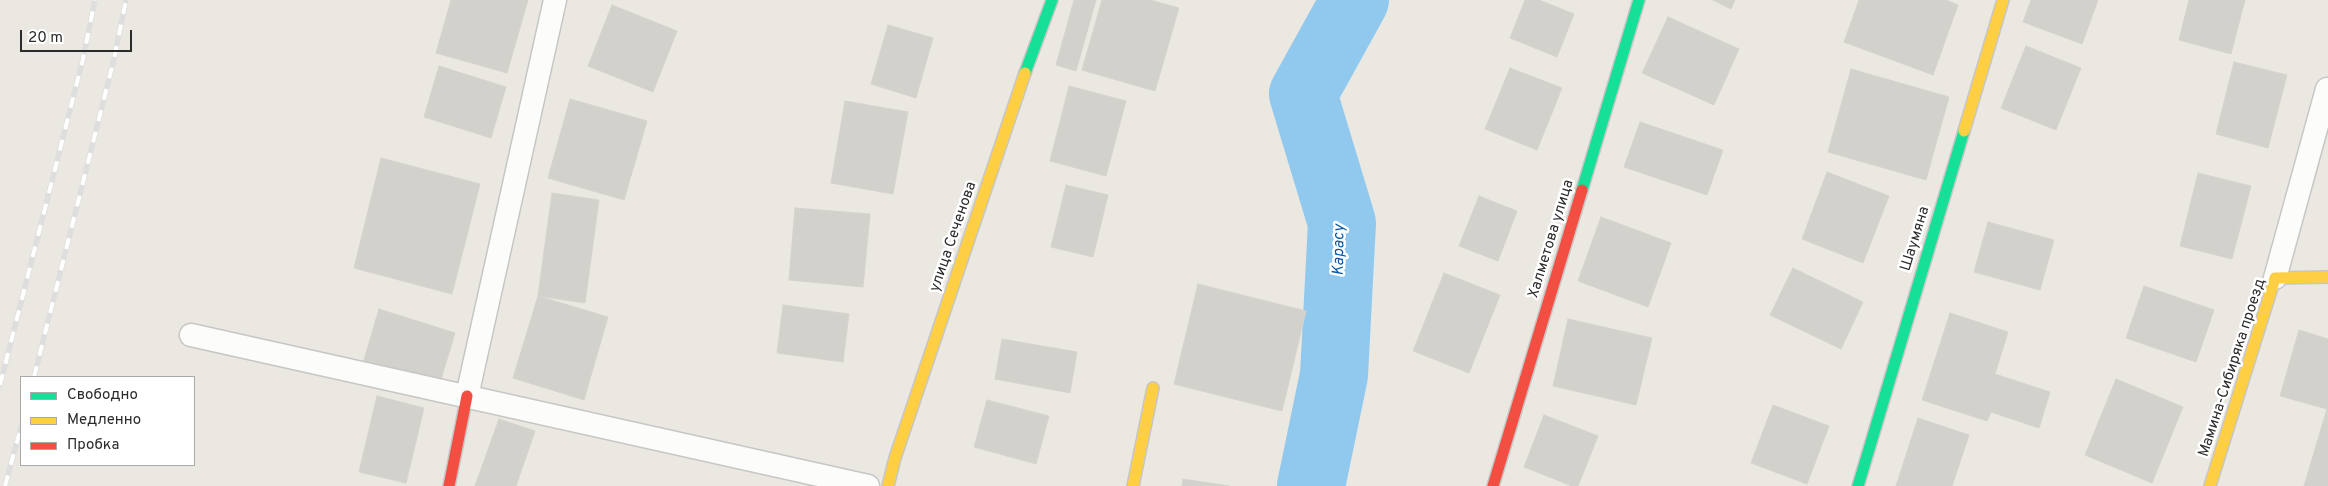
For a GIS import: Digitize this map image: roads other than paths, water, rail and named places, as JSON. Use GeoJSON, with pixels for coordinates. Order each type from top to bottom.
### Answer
{"type":"FeatureCollection","features":[{"type":"Feature","properties":{"kind":"street","name":"улица Сеченова"},"geometry":{"type":"LineString","coordinates":[[888,486],[895,458],[1042,24],[1052,0]]}},
{"type":"Feature","properties":{"kind":"street","name":"Халметова улица"},"geometry":{"type":"LineString","coordinates":[[1493,486],[1639,0]]}},
{"type":"Feature","properties":{"kind":"street","name":"Шаумяна"},"geometry":{"type":"LineString","coordinates":[[1858,486],[2003,0]]}},
{"type":"Feature","properties":{"kind":"street","name":"Мамина-Сибиряка проезд"},"geometry":{"type":"LineString","coordinates":[[2210,486],[2275,278],[2328,277]]}},
{"type":"Feature","properties":{"kind":"street"},"geometry":{"type":"LineString","coordinates":[[1133,486],[1153,388]]}},
{"type":"Feature","properties":{"kind":"street"},"geometry":{"type":"LineString","coordinates":[[449,486],[467,396]]}},
{"type":"Feature","properties":{"kind":"lane"},"geometry":{"type":"LineString","coordinates":[[467,396],[555,0]]}},
{"type":"Feature","properties":{"kind":"lane"},"geometry":{"type":"LineString","coordinates":[[2275,278],[2327,89]]}},
{"type":"Feature","properties":{"kind":"lane"},"geometry":{"type":"LineString","coordinates":[[191,335],[868,486]]}},
{"type":"Feature","properties":{"kind":"waterway","name":"Карасу"},"geometry":{"type":"LineString","coordinates":[[1311,486],[1334,375],[1342,223],[1303,94],[1355,0]]}},
{"type":"Feature","properties":{"kind":"railway"},"geometry":{"type":"LineString","coordinates":[[0,385],[83,59],[95,0]]}},
{"type":"Feature","properties":{"kind":"railway"},"geometry":{"type":"LineString","coordinates":[[34,376],[114,59],[126,0]]}},
{"type":"Feature","properties":{"kind":"railway"},"geometry":{"type":"LineString","coordinates":[[5,486],[20,431]]}}]}
